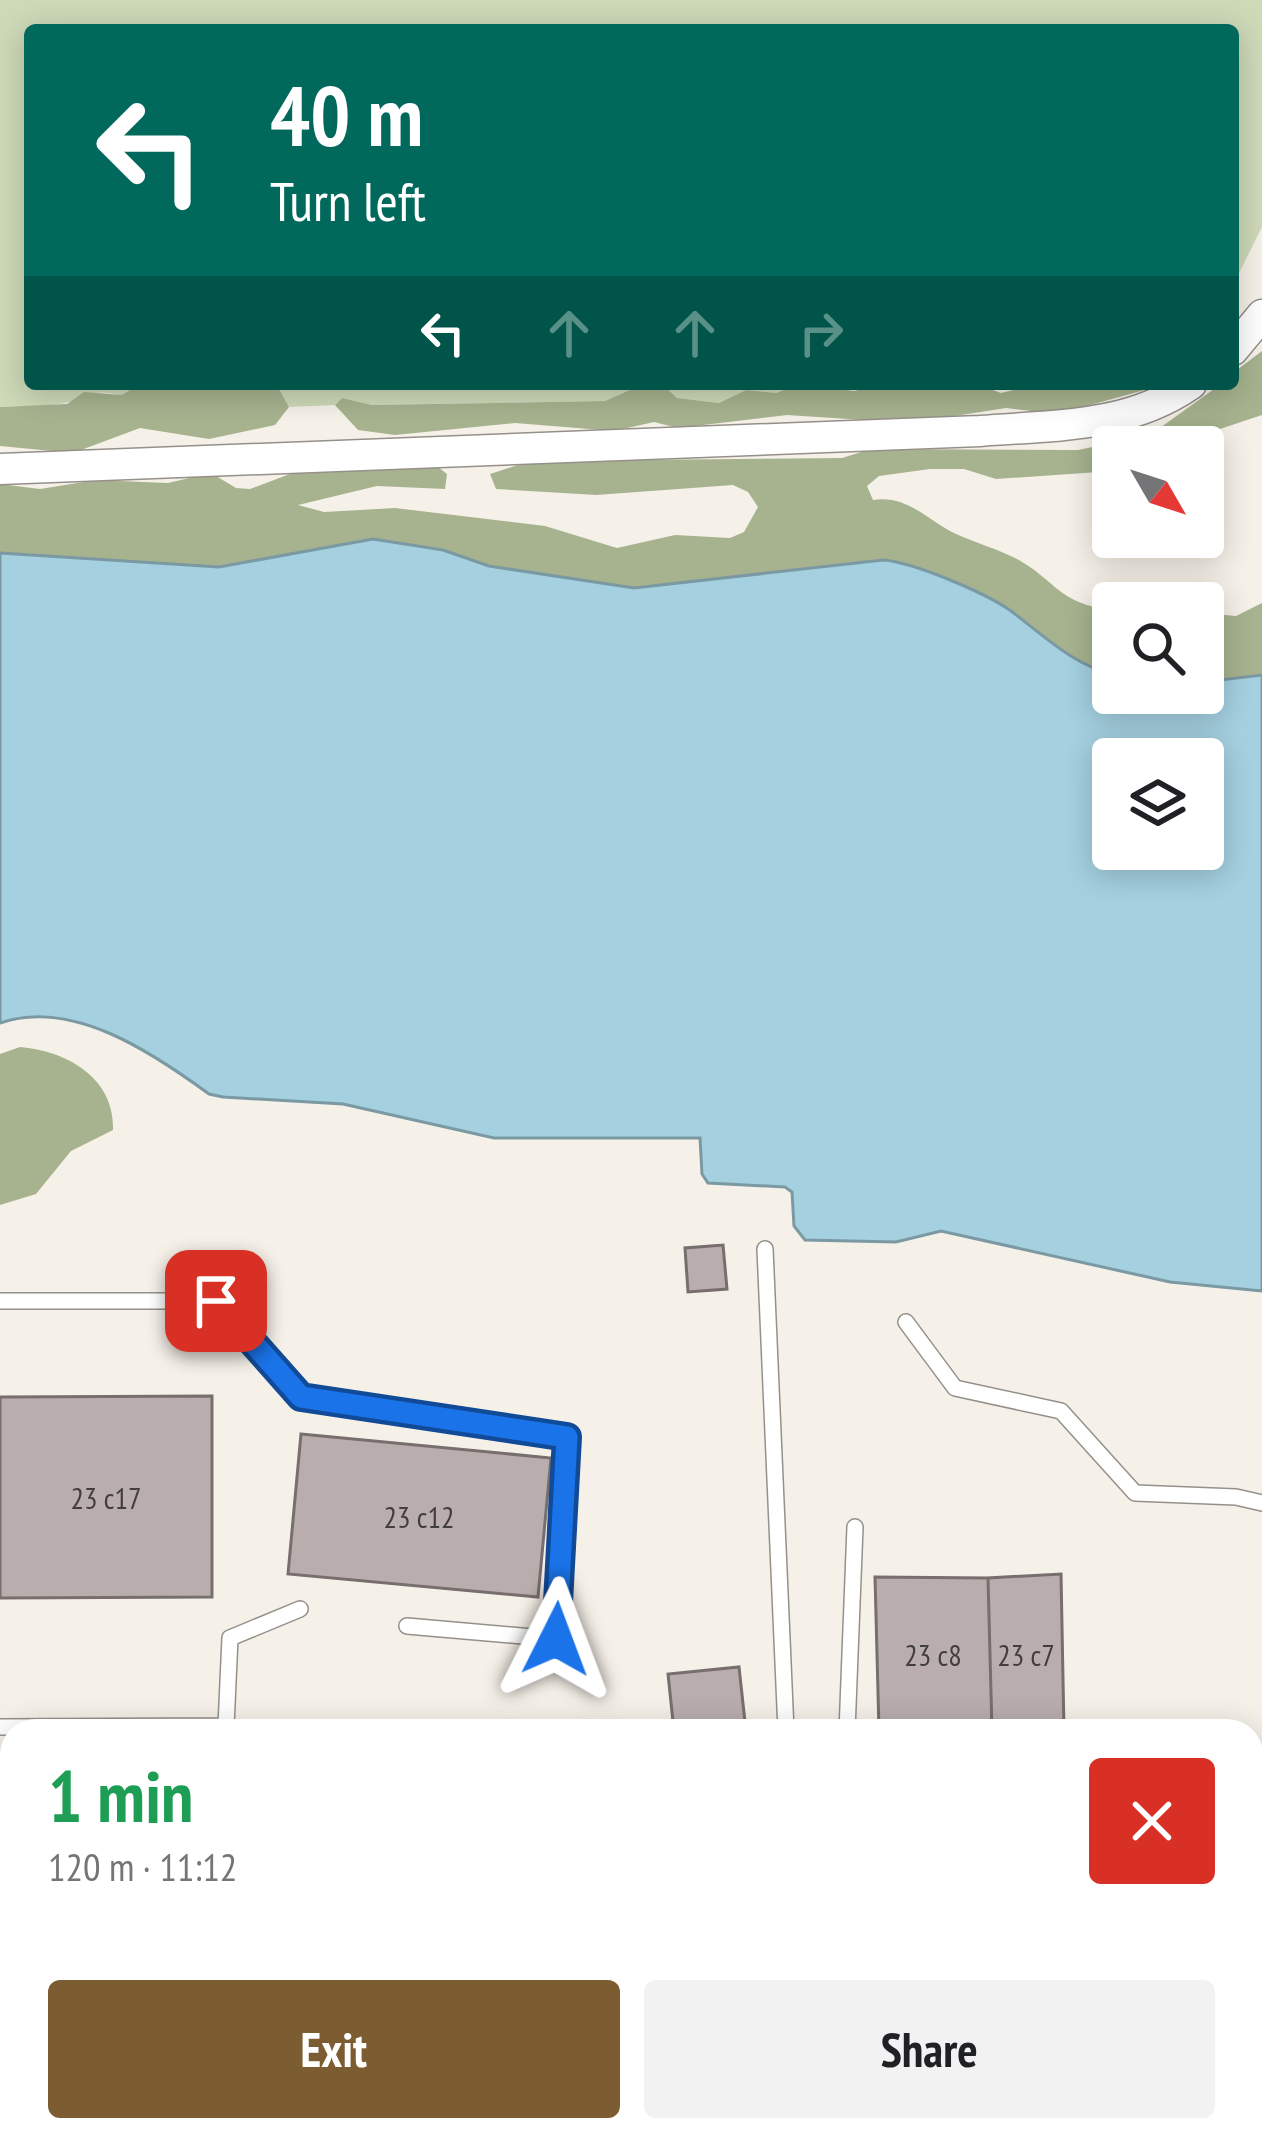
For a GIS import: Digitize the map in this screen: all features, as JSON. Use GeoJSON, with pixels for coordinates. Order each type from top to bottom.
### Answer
{"type":"FeatureCollection","features":[{"type":"Feature","properties":{"kind":"street"},"geometry":{"type":"LineString","coordinates":[[1239,343],[1262,314]]}},
{"type":"Feature","properties":{"kind":"street"},"geometry":{"type":"LineString","coordinates":[[0,469],[980,430],[1142,413],[1181,390]]}},
{"type":"Feature","properties":{"kind":"lane"},"geometry":{"type":"LineString","coordinates":[[765,1250],[785,1719]]}},
{"type":"Feature","properties":{"kind":"lane"},"geometry":{"type":"LineString","coordinates":[[0,1301],[216,1301],[301,1397],[567,1437],[556,1639],[406,1626]]}},
{"type":"Feature","properties":{"kind":"lane"},"geometry":{"type":"LineString","coordinates":[[906,1322],[955,1388],[1061,1411],[1135,1493],[1236,1497],[1262,1503]]}},
{"type":"Feature","properties":{"kind":"lane"},"geometry":{"type":"LineString","coordinates":[[847,1719],[855,1527]]}},
{"type":"Feature","properties":{"kind":"lane"},"geometry":{"type":"LineString","coordinates":[[226,1719],[230,1638],[300,1609]]}},
{"type":"Feature","properties":{"kind":"green space"},"geometry":{"type":"Polygon","coordinates":[[[0,0],[1262,0],[1262,227],[1239,273],[1239,24],[24,24],[24,390],[131,390],[122,396],[94,393],[58,404],[0,407],[0,0]]]}},
{"type":"Feature","properties":{"kind":"green space"},"geometry":{"type":"Polygon","coordinates":[[[1262,351],[1262,415],[1224,428],[1163,426],[1213,390],[1239,390],[1239,368],[1262,351]]]}},
{"type":"Feature","properties":{"kind":"green space"},"geometry":{"type":"Polygon","coordinates":[[[130,390],[280,390],[289,407],[275,425],[209,439],[140,428],[73,453],[0,446],[0,407],[67,404],[84,392],[122,395],[130,390]]]}},
{"type":"Feature","properties":{"kind":"green space"},"geometry":{"type":"Polygon","coordinates":[[[280,390],[630,390],[605,401],[372,405],[342,398],[335,405],[289,407],[280,390]]]}},
{"type":"Feature","properties":{"kind":"green space"},"geometry":{"type":"Polygon","coordinates":[[[630,390],[668,390],[677,398],[719,403],[746,390],[1144,390],[1058,414],[1006,408],[910,423],[787,415],[678,428],[654,422],[614,431],[515,423],[395,435],[358,430],[335,405],[342,398],[372,405],[605,401],[630,390]]]}},
{"type":"Feature","properties":{"kind":"green space"},"geometry":{"type":"Polygon","coordinates":[[[668,390],[746,390],[719,403],[677,398],[668,390]]]}},
{"type":"Feature","properties":{"kind":"green space"},"geometry":{"type":"Polygon","coordinates":[[[1092,447],[1092,472],[996,479],[964,469],[930,469],[879,476],[867,486],[873,500],[907,505],[956,534],[1017,559],[1069,597],[1092,606],[1092,666],[972,590],[883,560],[634,588],[489,566],[443,550],[373,539],[219,567],[0,553],[0,484],[40,489],[96,480],[168,483],[211,473],[236,488],[250,489],[290,474],[434,464],[447,474],[445,489],[377,486],[298,505],[324,512],[395,508],[545,526],[617,548],[675,535],[730,538],[744,532],[758,507],[748,492],[733,485],[596,495],[496,489],[490,474],[530,461],[842,458],[871,449],[1092,447]]]}},
{"type":"Feature","properties":{"kind":"green space"},"geometry":{"type":"Polygon","coordinates":[[[1262,603],[1262,675],[1224,680],[1224,615],[1236,616],[1262,603]]]}},
{"type":"Feature","properties":{"kind":"green space"},"geometry":{"type":"Polygon","coordinates":[[[20,1047],[55,1054],[85,1070],[106,1096],[113,1130],[71,1151],[36,1194],[0,1205],[0,1054],[20,1047]]]}},
{"type":"Feature","properties":{"kind":"water"},"geometry":{"type":"Polygon","coordinates":[[[373,539],[443,550],[489,566],[634,588],[883,560],[967,587],[1092,667],[1092,714],[1224,714],[1224,680],[1262,675],[1262,1291],[1170,1282],[941,1231],[896,1242],[805,1240],[794,1226],[792,1192],[785,1187],[708,1183],[702,1174],[700,1138],[494,1138],[343,1104],[223,1097],[209,1094],[137,1047],[83,1024],[27,1017],[0,1023],[0,553],[219,567],[373,539]]]}},
{"type":"Feature","properties":{"kind":"building"},"geometry":{"type":"Polygon","coordinates":[[[723,1245],[727,1289],[688,1292],[685,1248],[723,1245]]]}},
{"type":"Feature","properties":{"kind":"building"},"geometry":{"type":"Polygon","coordinates":[[[212,1396],[212,1597],[0,1598],[0,1397],[212,1396]]]}},
{"type":"Feature","properties":{"kind":"building"},"geometry":{"type":"Polygon","coordinates":[[[301,1434],[551,1458],[538,1597],[288,1574],[301,1434]]]}},
{"type":"Feature","properties":{"kind":"building"},"geometry":{"type":"Polygon","coordinates":[[[1061,1574],[1064,1719],[992,1719],[988,1578],[1061,1574]]]}},
{"type":"Feature","properties":{"kind":"building"},"geometry":{"type":"Polygon","coordinates":[[[875,1577],[988,1578],[992,1719],[879,1719],[875,1577]]]}},
{"type":"Feature","properties":{"kind":"building"},"geometry":{"type":"Polygon","coordinates":[[[739,1667],[745,1719],[673,1719],[668,1674],[739,1667]]]}},
{"type":"Feature","properties":{"kind":"route"},"geometry":{"type":"LineString","coordinates":[[216,1301],[301,1397],[567,1437],[556,1639]]}}]}
